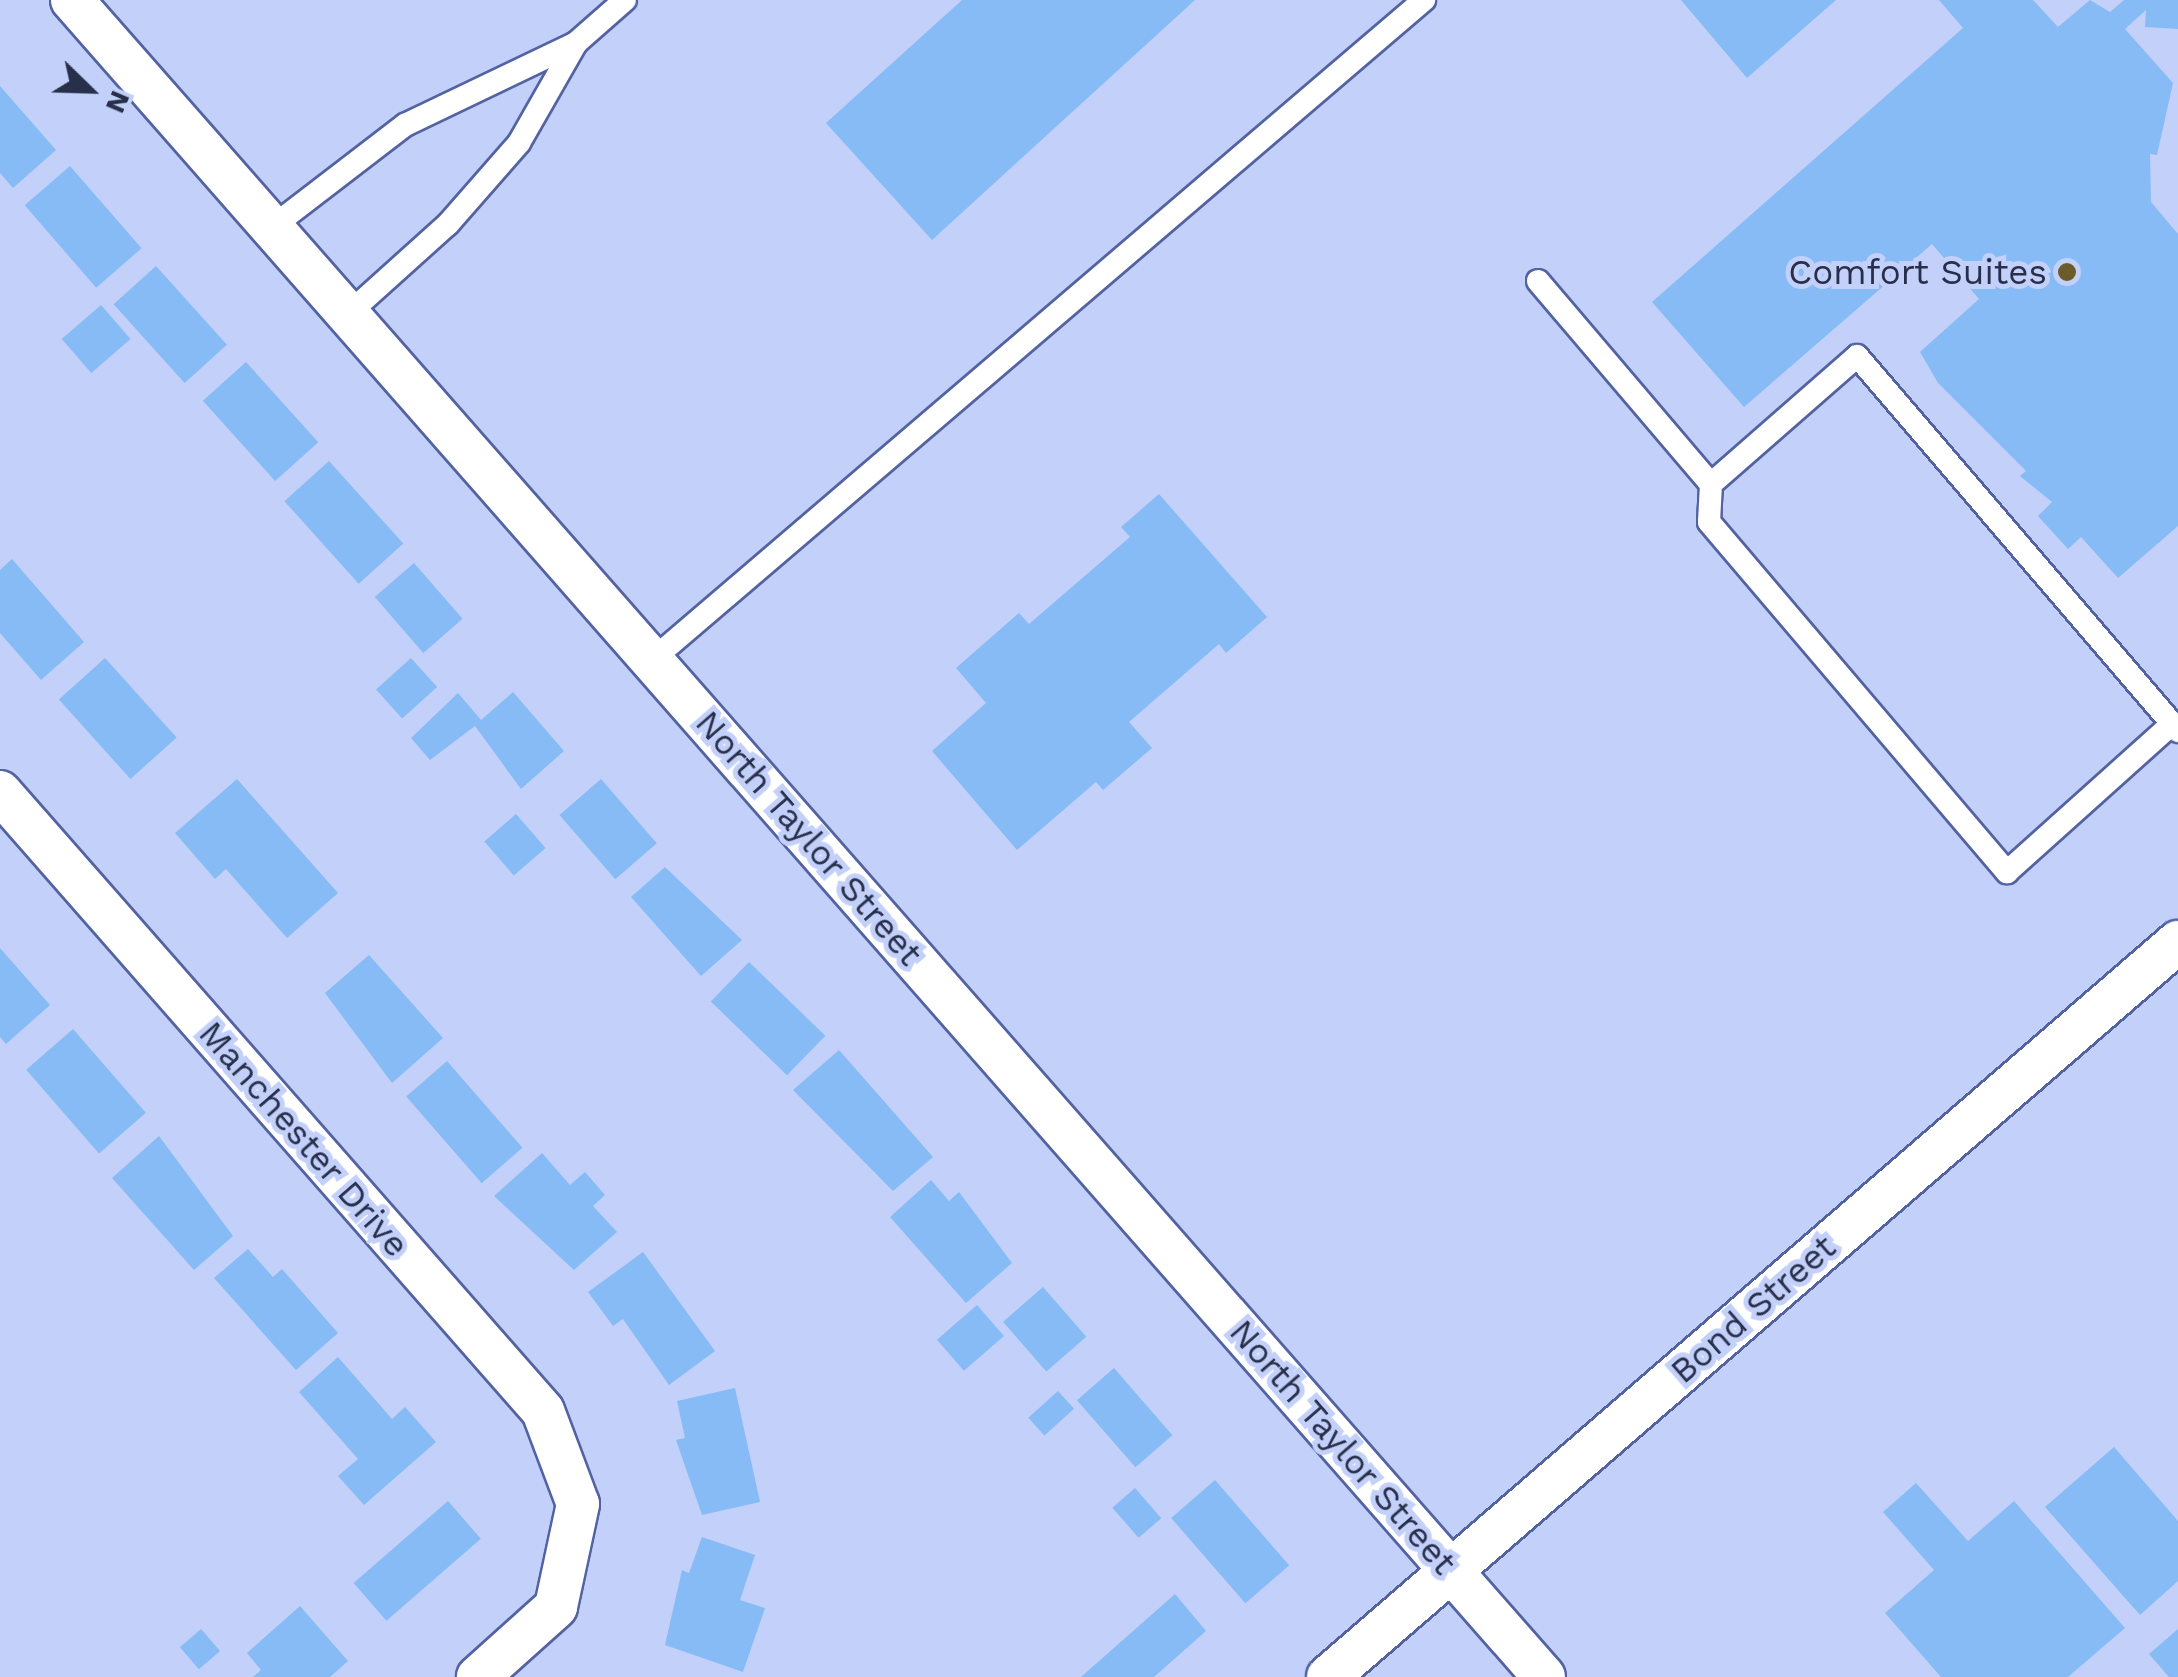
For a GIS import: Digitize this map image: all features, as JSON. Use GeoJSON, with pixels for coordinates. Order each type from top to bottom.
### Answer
{"type":"FeatureCollection","features":[{"type":"Feature","properties":{"kind":"street","name":"North Taylor Street"},"geometry":{"type":"LineString","coordinates":[[72,0],[1544,1677]]}},
{"type":"Feature","properties":{"kind":"street","name":"Manchester Drive"},"geometry":{"type":"LineString","coordinates":[[0,792],[543,1412],[578,1504],[556,1607],[478,1677]]}},
{"type":"Feature","properties":{"kind":"street","name":"Bond Street"},"geometry":{"type":"LineString","coordinates":[[1328,1677],[2178,942]]}},
{"type":"Feature","properties":{"kind":"lane"},"geometry":{"type":"LineString","coordinates":[[272,227],[405,125],[576,42],[625,0]]}},
{"type":"Feature","properties":{"kind":"lane"},"geometry":{"type":"LineString","coordinates":[[652,660],[1424,0]]}},
{"type":"Feature","properties":{"kind":"lane"},"geometry":{"type":"LineString","coordinates":[[348,314],[448,224],[519,142],[576,42]]}},
{"type":"Feature","properties":{"kind":"lane"},"geometry":{"type":"LineString","coordinates":[[1538,281],[1711,484],[1710,522],[2007,872],[2175,727],[1857,356],[1711,484]]}},
{"type":"Feature","properties":{"kind":"building"},"geometry":{"type":"Polygon","coordinates":[[[962,0],[1195,0],[932,240],[826,123],[962,0]]]}},
{"type":"Feature","properties":{"kind":"building"},"geometry":{"type":"Polygon","coordinates":[[[1681,0],[1836,0],[1747,78],[1681,0]]]}},
{"type":"Feature","properties":{"kind":"building","name":"Comfort Suites"},"geometry":{"type":"Polygon","coordinates":[[[1939,0],[2033,0],[2058,27],[2090,0],[2110,12],[2124,0],[2178,0],[2178,29],[2145,27],[2146,10],[2125,29],[2173,83],[2157,155],[2150,154],[2151,202],[2178,234],[2178,526],[2118,578],[2081,537],[2068,549],[2038,516],[2052,502],[2020,476],[2026,471],[1938,383],[1920,352],[1979,299],[1932,244],[1744,407],[1652,302],[1963,28],[1939,0]]]}},
{"type":"Feature","properties":{"kind":"building"},"geometry":{"type":"Polygon","coordinates":[[[0,86],[56,150],[13,188],[0,173],[0,86]]]}},
{"type":"Feature","properties":{"kind":"building"},"geometry":{"type":"Polygon","coordinates":[[[70,166],[142,248],[96,288],[25,205],[70,166]]]}},
{"type":"Feature","properties":{"kind":"building"},"geometry":{"type":"Polygon","coordinates":[[[156,266],[227,345],[185,383],[114,304],[156,266]]]}},
{"type":"Feature","properties":{"kind":"building"},"geometry":{"type":"Polygon","coordinates":[[[101,305],[131,339],[91,373],[62,339],[101,305]]]}},
{"type":"Feature","properties":{"kind":"building"},"geometry":{"type":"Polygon","coordinates":[[[246,362],[318,442],[275,481],[203,401],[246,362]]]}},
{"type":"Feature","properties":{"kind":"building"},"geometry":{"type":"Polygon","coordinates":[[[329,461],[403,543],[359,584],[284,501],[329,461]]]}},
{"type":"Feature","properties":{"kind":"building"},"geometry":{"type":"Polygon","coordinates":[[[1159,494],[1267,617],[1226,653],[1219,644],[1129,722],[1152,748],[1103,790],[1096,782],[1017,850],[932,751],[986,703],[956,668],[1019,613],[1029,624],[1130,537],[1121,527],[1159,494]]]}},
{"type":"Feature","properties":{"kind":"building"},"geometry":{"type":"Polygon","coordinates":[[[12,559],[84,642],[41,680],[0,633],[0,570],[12,559]]]}},
{"type":"Feature","properties":{"kind":"building"},"geometry":{"type":"Polygon","coordinates":[[[414,563],[463,619],[423,653],[375,597],[414,563]]]}},
{"type":"Feature","properties":{"kind":"building"},"geometry":{"type":"Polygon","coordinates":[[[105,658],[177,738],[131,779],[59,699],[105,658]]]}},
{"type":"Feature","properties":{"kind":"building"},"geometry":{"type":"Polygon","coordinates":[[[411,658],[437,687],[402,718],[376,689],[411,658]]]}},
{"type":"Feature","properties":{"kind":"building"},"geometry":{"type":"Polygon","coordinates":[[[513,692],[564,751],[521,789],[475,726],[430,760],[411,738],[458,693],[481,720],[513,692]]]}},
{"type":"Feature","properties":{"kind":"building"},"geometry":{"type":"Polygon","coordinates":[[[237,779],[338,893],[287,938],[226,869],[215,879],[175,833],[237,779]]]}},
{"type":"Feature","properties":{"kind":"building"},"geometry":{"type":"Polygon","coordinates":[[[601,779],[657,843],[615,879],[559,815],[601,779]]]}},
{"type":"Feature","properties":{"kind":"building"},"geometry":{"type":"Polygon","coordinates":[[[516,814],[546,848],[514,876],[484,842],[516,814]]]}},
{"type":"Feature","properties":{"kind":"building"},"geometry":{"type":"Polygon","coordinates":[[[665,867],[742,940],[701,976],[631,897],[665,867]]]}},
{"type":"Feature","properties":{"kind":"building"},"geometry":{"type":"Polygon","coordinates":[[[0,948],[50,1005],[6,1044],[0,1037],[0,948]]]}},
{"type":"Feature","properties":{"kind":"building"},"geometry":{"type":"Polygon","coordinates":[[[369,955],[443,1038],[392,1083],[325,993],[369,955]]]}},
{"type":"Feature","properties":{"kind":"building"},"geometry":{"type":"Polygon","coordinates":[[[749,962],[825,1036],[787,1075],[711,1002],[749,962]]]}},
{"type":"Feature","properties":{"kind":"building"},"geometry":{"type":"Polygon","coordinates":[[[73,1029],[146,1113],[99,1153],[26,1070],[73,1029]]]}},
{"type":"Feature","properties":{"kind":"building"},"geometry":{"type":"Polygon","coordinates":[[[839,1050],[933,1157],[893,1191],[793,1090],[839,1050]]]}},
{"type":"Feature","properties":{"kind":"building"},"geometry":{"type":"Polygon","coordinates":[[[447,1061],[522,1148],[482,1183],[406,1096],[447,1061]]]}},
{"type":"Feature","properties":{"kind":"building"},"geometry":{"type":"Polygon","coordinates":[[[159,1136],[233,1236],[194,1270],[112,1178],[159,1136]]]}},
{"type":"Feature","properties":{"kind":"building"},"geometry":{"type":"Polygon","coordinates":[[[542,1153],[570,1185],[585,1172],[605,1195],[593,1206],[617,1232],[574,1270],[494,1196],[542,1153]]]}},
{"type":"Feature","properties":{"kind":"building"},"geometry":{"type":"Polygon","coordinates":[[[931,1180],[949,1201],[959,1192],[1012,1263],[966,1303],[890,1217],[931,1180]]]}},
{"type":"Feature","properties":{"kind":"building"},"geometry":{"type":"Polygon","coordinates":[[[248,1249],[273,1277],[282,1269],[338,1333],[296,1370],[214,1278],[248,1249]]]}},
{"type":"Feature","properties":{"kind":"building"},"geometry":{"type":"Polygon","coordinates":[[[643,1252],[715,1351],[669,1385],[623,1319],[613,1326],[588,1292],[643,1252]]]}},
{"type":"Feature","properties":{"kind":"building"},"geometry":{"type":"Polygon","coordinates":[[[1043,1287],[1086,1337],[1046,1372],[1003,1322],[1043,1287]]]}},
{"type":"Feature","properties":{"kind":"building"},"geometry":{"type":"Polygon","coordinates":[[[977,1305],[1004,1336],[964,1371],[937,1340],[977,1305]]]}},
{"type":"Feature","properties":{"kind":"building"},"geometry":{"type":"Polygon","coordinates":[[[338,1357],[392,1419],[405,1407],[436,1442],[364,1505],[338,1476],[358,1459],[299,1392],[338,1357]]]}},
{"type":"Feature","properties":{"kind":"building"},"geometry":{"type":"Polygon","coordinates":[[[1114,1368],[1172,1435],[1135,1467],[1077,1400],[1114,1368]]]}},
{"type":"Feature","properties":{"kind":"building"},"geometry":{"type":"Polygon","coordinates":[[[735,1388],[760,1502],[702,1515],[676,1440],[685,1438],[677,1401],[735,1388]]]}},
{"type":"Feature","properties":{"kind":"building"},"geometry":{"type":"Polygon","coordinates":[[[1058,1391],[1074,1409],[1044,1436],[1028,1418],[1058,1391]]]}},
{"type":"Feature","properties":{"kind":"building"},"geometry":{"type":"Polygon","coordinates":[[[2114,1447],[2178,1521],[2178,1581],[2140,1615],[2045,1507],[2114,1447]]]}},
{"type":"Feature","properties":{"kind":"building"},"geometry":{"type":"Polygon","coordinates":[[[1215,1480],[1289,1565],[1245,1603],[1171,1518],[1215,1480]]]}},
{"type":"Feature","properties":{"kind":"building"},"geometry":{"type":"Polygon","coordinates":[[[1916,1483],[1968,1541],[2014,1501],[2125,1628],[2068,1677],[1941,1677],[1885,1613],[1934,1570],[1883,1512],[1916,1483]]]}},
{"type":"Feature","properties":{"kind":"building"},"geometry":{"type":"Polygon","coordinates":[[[1135,1488],[1161,1518],[1139,1538],[1112,1508],[1135,1488]]]}},
{"type":"Feature","properties":{"kind":"building"},"geometry":{"type":"Polygon","coordinates":[[[448,1501],[481,1539],[386,1621],[354,1583],[448,1501]]]}},
{"type":"Feature","properties":{"kind":"building"},"geometry":{"type":"Polygon","coordinates":[[[702,1537],[755,1555],[740,1600],[765,1608],[743,1672],[665,1645],[682,1570],[689,1573],[702,1537]]]}},
{"type":"Feature","properties":{"kind":"building"},"geometry":{"type":"Polygon","coordinates":[[[1175,1594],[1206,1631],[1154,1677],[1081,1677],[1175,1594]]]}},
{"type":"Feature","properties":{"kind":"building"},"geometry":{"type":"Polygon","coordinates":[[[300,1606],[348,1661],[330,1677],[253,1677],[261,1670],[247,1653],[300,1606]]]}},
{"type":"Feature","properties":{"kind":"building"},"geometry":{"type":"Polygon","coordinates":[[[201,1629],[220,1651],[199,1669],[180,1647],[201,1629]]]}},
{"type":"Feature","properties":{"kind":"building"},"geometry":{"type":"Polygon","coordinates":[[[2178,1629],[2178,1677],[2169,1677],[2149,1654],[2178,1629]]]}},
{"type":"Feature","properties":{"kind":"place","name":"Comfort Suites"},"geometry":{"type":"Point","coordinates":[2067,272]}}]}
